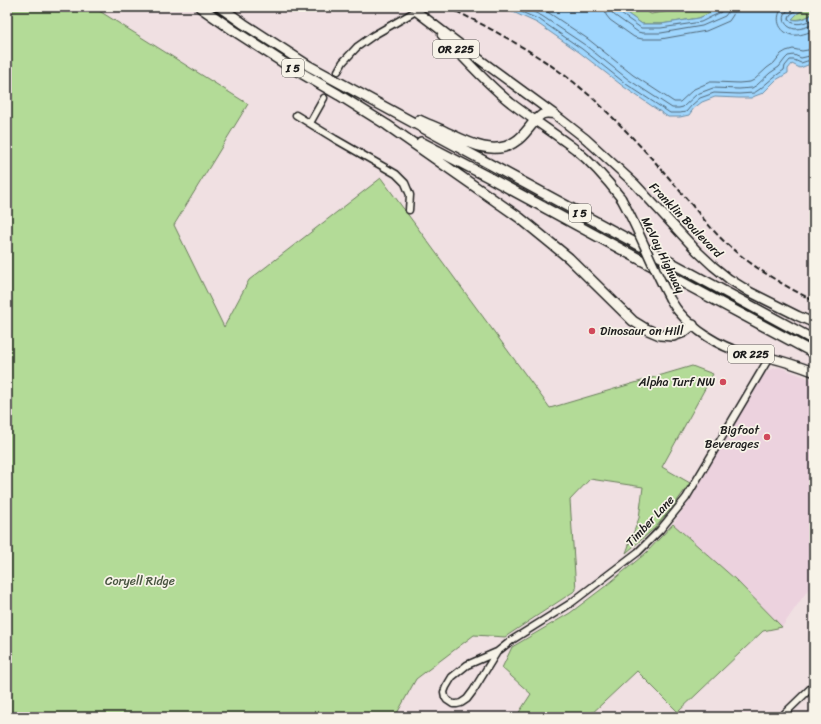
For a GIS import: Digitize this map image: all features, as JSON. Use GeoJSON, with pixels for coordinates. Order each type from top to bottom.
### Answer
{"type":"FeatureCollection","features":[{"type":"Feature","properties":{"kind":"highway","name":"I 5"},"geometry":{"type":"LineString","coordinates":[[200,7],[284,63],[388,125],[814,352]]}},
{"type":"Feature","properties":{"kind":"highway","name":"I 5"},"geometry":{"type":"LineString","coordinates":[[220,7],[309,66],[814,340]]}},
{"type":"Feature","properties":{"kind":"highway"},"geometry":{"type":"LineString","coordinates":[[345,86],[465,141],[484,147],[494,148],[506,146],[516,142],[535,121]]}},
{"type":"Feature","properties":{"kind":"highway"},"geometry":{"type":"LineString","coordinates":[[388,125],[520,218],[569,258],[633,321],[646,330],[660,335],[673,336],[684,332],[693,325]]}},
{"type":"Feature","properties":{"kind":"main road","name":"Franklin Boulevard"},"geometry":{"type":"LineString","coordinates":[[414,9],[586,139],[635,184],[697,251],[729,279],[750,292],[814,323]]}},
{"type":"Feature","properties":{"kind":"main road","name":"OR 225"},"geometry":{"type":"LineString","coordinates":[[414,9],[495,89],[535,121]]}},
{"type":"Feature","properties":{"kind":"main road"},"geometry":{"type":"LineString","coordinates":[[535,121],[542,114],[554,114]]}},
{"type":"Feature","properties":{"kind":"main road","name":"McVay Highway"},"geometry":{"type":"LineString","coordinates":[[535,121],[575,150],[610,183],[630,213],[661,283],[678,312],[707,336],[726,346],[743,353],[768,357],[814,372]]}},
{"type":"Feature","properties":{"kind":"street"},"geometry":{"type":"LineString","coordinates":[[338,72],[343,62],[357,47],[414,9]]}},
{"type":"Feature","properties":{"kind":"street"},"geometry":{"type":"LineString","coordinates":[[310,123],[324,98]]}},
{"type":"Feature","properties":{"kind":"street"},"geometry":{"type":"LineString","coordinates":[[296,115],[396,174],[405,183],[410,195],[409,210]]}},
{"type":"Feature","properties":{"kind":"street","name":"Timber Lane"},"geometry":{"type":"LineString","coordinates":[[497,652],[467,699],[457,704],[453,704],[447,700],[444,692],[446,687],[452,677],[467,665],[497,652],[512,640],[571,603],[638,552],[660,530],[686,498],[766,363],[768,357]]}},
{"type":"Feature","properties":{"kind":"street"},"geometry":{"type":"LineString","coordinates":[[781,717],[814,685]]}},
{"type":"Feature","properties":{"kind":"shaded area"},"geometry":{"type":"Polygon","coordinates":[[[779,367],[814,381],[814,581],[782,627],[735,579],[673,524],[690,500],[761,378],[769,370],[779,367]]]}},
{"type":"Feature","properties":{"kind":"green space","name":"Coryell Ridge"},"geometry":{"type":"Polygon","coordinates":[[[7,7],[93,7],[248,104],[174,225],[224,327],[249,280],[381,178],[550,408],[692,366],[713,374],[662,467],[690,483],[656,527],[626,553],[639,518],[643,487],[590,479],[570,500],[576,590],[505,637],[474,635],[416,679],[395,717],[7,717],[7,7]]]}},
{"type":"Feature","properties":{"kind":"green space"},"geometry":{"type":"Polygon","coordinates":[[[618,7],[638,7],[651,14],[695,7],[723,7],[699,18],[661,24],[642,24],[618,7]]]}},
{"type":"Feature","properties":{"kind":"green space"},"geometry":{"type":"Polygon","coordinates":[[[808,7],[814,7],[814,13],[801,19],[792,19],[798,13],[808,7]]]}},
{"type":"Feature","properties":{"kind":"green space"},"geometry":{"type":"Polygon","coordinates":[[[673,524],[735,579],[782,627],[763,631],[678,712],[637,671],[588,717],[516,717],[531,694],[502,668],[512,647],[570,613],[607,585],[646,553],[673,524]]]}},
{"type":"Feature","properties":{"kind":"water"},"geometry":{"type":"Polygon","coordinates":[[[502,7],[618,7],[642,24],[661,24],[699,18],[723,7],[808,7],[792,19],[801,19],[814,13],[814,63],[800,68],[792,64],[788,69],[788,73],[776,80],[763,93],[751,98],[715,97],[702,102],[694,108],[689,115],[668,117],[624,87],[579,52],[537,23],[502,7]]]}},
{"type":"Feature","properties":{"kind":"tunnel"},"geometry":{"type":"LineString","coordinates":[[324,98],[338,71]]}},
{"type":"Feature","properties":{"kind":"railway"},"geometry":{"type":"LineString","coordinates":[[448,7],[528,50],[583,90],[600,105],[641,147],[671,180],[709,226],[728,245],[769,276],[814,301]]}},
{"type":"Feature","properties":{"kind":"place","name":"Dinosaur on Hill"},"geometry":{"type":"Point","coordinates":[592,331]}},
{"type":"Feature","properties":{"kind":"place","name":"Alpha Turf NW"},"geometry":{"type":"Point","coordinates":[723,382]}},
{"type":"Feature","properties":{"kind":"place","name":"Bigfoot Beverages"},"geometry":{"type":"Point","coordinates":[767,437]}}]}
